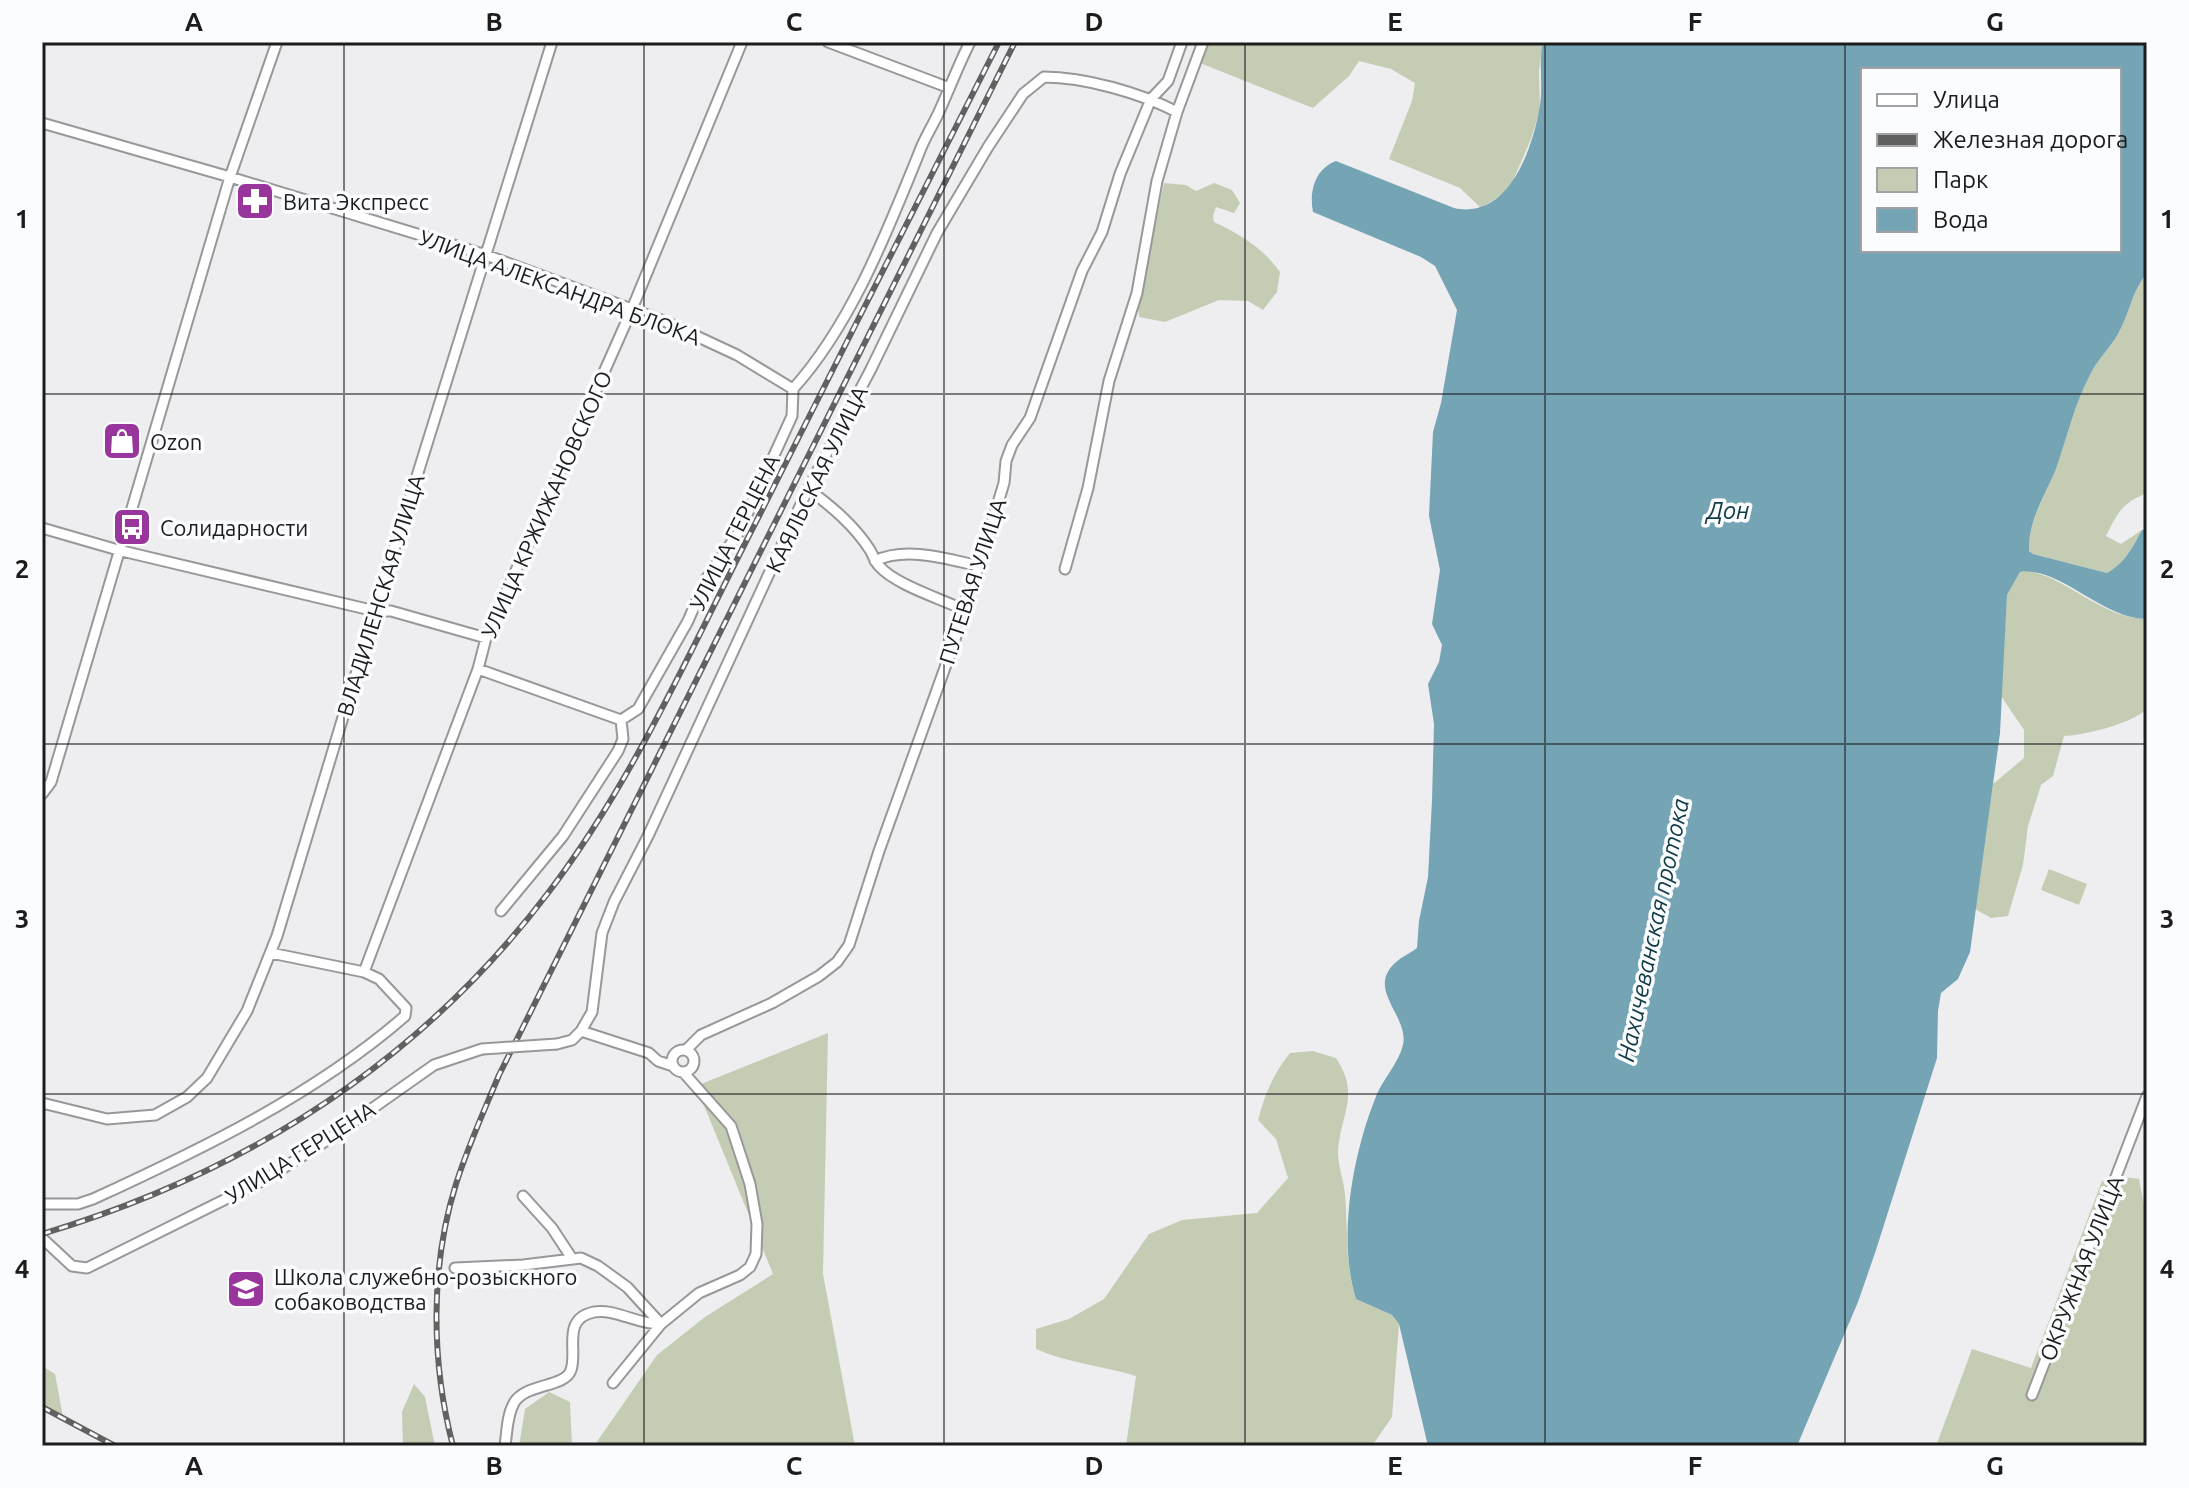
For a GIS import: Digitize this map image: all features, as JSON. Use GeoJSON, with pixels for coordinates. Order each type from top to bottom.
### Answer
{"type":"FeatureCollection","features":[{"type":"Feature","properties":{"kind":"street"},"geometry":{"type":"LineString","coordinates":[[42,794],[51,782],[230,177],[277,42]]}},
{"type":"Feature","properties":{"kind":"street","name":"ВЛАДИЛЕНСКАЯ УЛИЦА"},"geometry":{"type":"LineString","coordinates":[[42,1103],[107,1119],[155,1115],[187,1097],[207,1078],[247,1011],[271,953],[552,42]]}},
{"type":"Feature","properties":{"kind":"street","name":"УЛИЦА КРЖИЖАНОВСКОГО"},"geometry":{"type":"LineString","coordinates":[[364,972],[478,669],[486,638],[632,309],[742,42]]}},
{"type":"Feature","properties":{"kind":"street"},"geometry":{"type":"LineString","coordinates":[[828,42],[947,87]]}},
{"type":"Feature","properties":{"kind":"street","name":"УЛИЦА ГЕРЦЕНА"},"geometry":{"type":"LineString","coordinates":[[621,720],[638,709],[688,621],[706,579],[739,532],[792,416],[793,389],[810,370],[868,271],[901,201],[947,87],[970,42]]}},
{"type":"Feature","properties":{"kind":"street","name":"ПУТЕВАЯ УЛИЦА"},"geometry":{"type":"LineString","coordinates":[[581,1031],[649,1053],[686,1050],[701,1035],[772,1003],[819,976],[837,962],[849,945],[979,566],[1004,483],[1006,461],[1012,445],[1030,418],[1082,271],[1102,232],[1120,174],[1151,99],[1168,81],[1182,42]]}},
{"type":"Feature","properties":{"kind":"street"},"geometry":{"type":"LineString","coordinates":[[1065,569],[1088,488],[1109,381],[1137,293],[1157,181],[1177,112],[1203,42]]}},
{"type":"Feature","properties":{"kind":"street","name":"КАЯЛЬСКАЯ УЛИЦА"},"geometry":{"type":"LineString","coordinates":[[581,1031],[592,1012],[602,933],[614,902],[648,836],[808,489],[937,233],[988,147],[1023,94],[1044,77],[1071,77],[1151,99],[1177,112]]}},
{"type":"Feature","properties":{"kind":"street","name":"УЛИЦА АЛЕКСАНДРА БЛОКА"},"geometry":{"type":"LineString","coordinates":[[42,123],[486,255],[632,309],[737,355],[793,389]]}},
{"type":"Feature","properties":{"kind":"street"},"geometry":{"type":"LineString","coordinates":[[808,489],[840,514],[871,550],[880,568],[898,580],[962,609]]}},
{"type":"Feature","properties":{"kind":"street"},"geometry":{"type":"LineString","coordinates":[[42,528],[118,550],[375,611],[391,611],[486,638]]}},
{"type":"Feature","properties":{"kind":"street"},"geometry":{"type":"LineString","coordinates":[[875,561],[889,554],[933,557],[979,566]]}},
{"type":"Feature","properties":{"kind":"street"},"geometry":{"type":"LineString","coordinates":[[478,669],[621,720],[623,739],[563,836],[501,911]]}},
{"type":"Feature","properties":{"kind":"street"},"geometry":{"type":"LineString","coordinates":[[42,1204],[78,1204],[93,1199],[214,1142],[375,1042],[405,1016],[406,1008],[379,979],[364,972],[271,953]]}},
{"type":"Feature","properties":{"kind":"street","name":"УЛИЦА ГЕРЦЕНА"},"geometry":{"type":"LineString","coordinates":[[42,1238],[72,1266],[87,1268],[266,1179],[434,1065],[482,1049],[557,1044],[572,1040],[581,1031]]}},
{"type":"Feature","properties":{"kind":"street"},"geometry":{"type":"LineString","coordinates":[[684,1073],[693,1067],[694,1061],[686,1050]]}},
{"type":"Feature","properties":{"kind":"street","name":"ПУТЕВАЯ УЛИЦА"},"geometry":{"type":"LineString","coordinates":[[613,1383],[661,1324],[699,1293],[740,1275],[750,1267],[756,1254],[757,1224],[750,1184],[731,1126],[684,1073],[658,1061],[649,1053]]}},
{"type":"Feature","properties":{"kind":"street"},"geometry":{"type":"LineString","coordinates":[[673,1066],[674,1053]]}},
{"type":"Feature","properties":{"kind":"street","name":"ОКРУЖНАЯ УЛИЦА"},"geometry":{"type":"LineString","coordinates":[[2032,1395],[2147,1096]]}},
{"type":"Feature","properties":{"kind":"street"},"geometry":{"type":"LineString","coordinates":[[523,1196],[552,1228],[571,1257]]}},
{"type":"Feature","properties":{"kind":"street"},"geometry":{"type":"LineString","coordinates":[[455,1268],[581,1258],[627,1287],[661,1324]]}},
{"type":"Feature","properties":{"kind":"street"},"geometry":{"type":"LineString","coordinates":[[505,1446],[511,1407],[516,1399],[524,1392],[566,1378],[571,1371],[572,1335],[585,1316],[605,1312],[646,1325],[661,1324]]}},
{"type":"Feature","properties":{"kind":"green space"},"geometry":{"type":"Polygon","coordinates":[[[1208,42],[1543,42],[1539,71],[1540,109],[1509,190],[1481,208],[1460,188],[1389,159],[1412,101],[1415,83],[1391,69],[1359,61],[1349,76],[1313,108],[1200,63],[1208,42]]]}},
{"type":"Feature","properties":{"kind":"green space"},"geometry":{"type":"Polygon","coordinates":[[[1164,183],[1186,185],[1196,191],[1214,183],[1232,190],[1240,203],[1234,213],[1216,207],[1214,222],[1251,243],[1280,272],[1277,292],[1263,310],[1248,301],[1219,300],[1165,322],[1139,317],[1138,304],[1164,183]]]}},
{"type":"Feature","properties":{"kind":"green space"},"geometry":{"type":"Polygon","coordinates":[[[2147,273],[2147,493],[2122,509],[2106,536],[2121,544],[2142,530],[2123,560],[2107,573],[2033,554],[2029,551],[2029,540],[2034,519],[2056,469],[2079,398],[2093,370],[2118,334],[2137,288],[2147,273]]]}},
{"type":"Feature","properties":{"kind":"green space"},"geometry":{"type":"Polygon","coordinates":[[[2030,571],[2059,582],[2116,613],[2147,619],[2147,709],[2107,728],[2064,736],[2053,776],[2041,785],[2028,826],[2023,865],[2008,916],[1991,918],[1975,909],[1993,784],[2024,758],[2024,730],[2001,696],[2007,595],[2020,572],[2030,571]]]}},
{"type":"Feature","properties":{"kind":"green space"},"geometry":{"type":"Polygon","coordinates":[[[2049,869],[2087,884],[2079,905],[2041,890],[2049,869]]]}},
{"type":"Feature","properties":{"kind":"green space"},"geometry":{"type":"Polygon","coordinates":[[[828,1033],[823,1274],[855,1446],[594,1446],[657,1355],[705,1317],[773,1274],[696,1086],[828,1033]]]}},
{"type":"Feature","properties":{"kind":"green space"},"geometry":{"type":"Polygon","coordinates":[[[1313,1051],[1336,1058],[1347,1083],[1347,1105],[1338,1152],[1345,1195],[1350,1273],[1356,1299],[1392,1315],[1399,1324],[1392,1417],[1372,1446],[1126,1446],[1136,1376],[1060,1358],[1036,1349],[1036,1329],[1069,1319],[1104,1299],[1149,1234],[1182,1220],[1257,1213],[1288,1178],[1276,1139],[1258,1120],[1264,1102],[1274,1077],[1290,1053],[1313,1051]]]}},
{"type":"Feature","properties":{"kind":"green space"},"geometry":{"type":"Polygon","coordinates":[[[2123,1177],[2139,1179],[2147,1220],[2147,1446],[1936,1446],[1972,1349],[2031,1368],[2102,1181],[2123,1177]]]}},
{"type":"Feature","properties":{"kind":"green space"},"geometry":{"type":"Polygon","coordinates":[[[42,1366],[55,1374],[63,1417],[42,1406],[42,1366]]]}},
{"type":"Feature","properties":{"kind":"green space"},"geometry":{"type":"Polygon","coordinates":[[[414,1384],[425,1397],[435,1446],[403,1446],[402,1412],[414,1384]]]}},
{"type":"Feature","properties":{"kind":"green space"},"geometry":{"type":"Polygon","coordinates":[[[549,1392],[570,1402],[572,1446],[519,1446],[525,1409],[549,1392]]]}},
{"type":"Feature","properties":{"kind":"water","name":"Дон"},"geometry":{"type":"Polygon","coordinates":[[[1543,42],[2147,42],[2147,273],[2137,288],[2118,334],[2084,386],[2056,469],[2034,519],[2029,551],[2107,573],[2123,560],[2142,530],[2147,529],[2147,619],[2114,611],[2066,584],[2035,572],[2020,572],[2007,595],[2000,733],[1970,952],[1958,979],[1941,993],[1937,1058],[1858,1302],[1797,1446],[1428,1446],[1399,1324],[1392,1315],[1356,1299],[1350,1275],[1348,1223],[1355,1168],[1368,1117],[1403,1045],[1401,1024],[1387,995],[1386,976],[1395,963],[1417,948],[1428,877],[1434,724],[1428,684],[1439,662],[1442,645],[1432,624],[1440,570],[1429,516],[1433,432],[1457,310],[1435,266],[1421,257],[1313,212],[1313,189],[1318,175],[1336,161],[1454,208],[1473,209],[1489,204],[1502,194],[1523,163],[1540,103],[1543,42]]]}},
{"type":"Feature","properties":{"kind":"railway"},"geometry":{"type":"LineString","coordinates":[[42,1234],[117,1209],[189,1179],[257,1144],[323,1104],[385,1060],[443,1009],[498,954],[548,893],[608,804],[661,710],[999,42]]}},
{"type":"Feature","properties":{"kind":"railway"},"geometry":{"type":"LineString","coordinates":[[453,1446],[437,1348],[438,1281],[448,1216],[471,1142],[499,1075],[1015,42]]}},
{"type":"Feature","properties":{"kind":"railway"},"geometry":{"type":"LineString","coordinates":[[42,1407],[115,1446]]}},
{"type":"Feature","properties":{"kind":"place","name":"Вита Экспресс"},"geometry":{"type":"Point","coordinates":[255,201]}},
{"type":"Feature","properties":{"kind":"place","name":"Ozon"},"geometry":{"type":"Point","coordinates":[122,441]}},
{"type":"Feature","properties":{"kind":"place","name":"Солидарности"},"geometry":{"type":"Point","coordinates":[132,527]}},
{"type":"Feature","properties":{"kind":"place","name":"Школа служебно-розыскного собаководства"},"geometry":{"type":"Point","coordinates":[246,1289]}},
{"type":"Feature","properties":{"kind":"water label","name":"Нахичеванская протока"},"geometry":{"type":"Point","coordinates":[1653,930]}}]}
